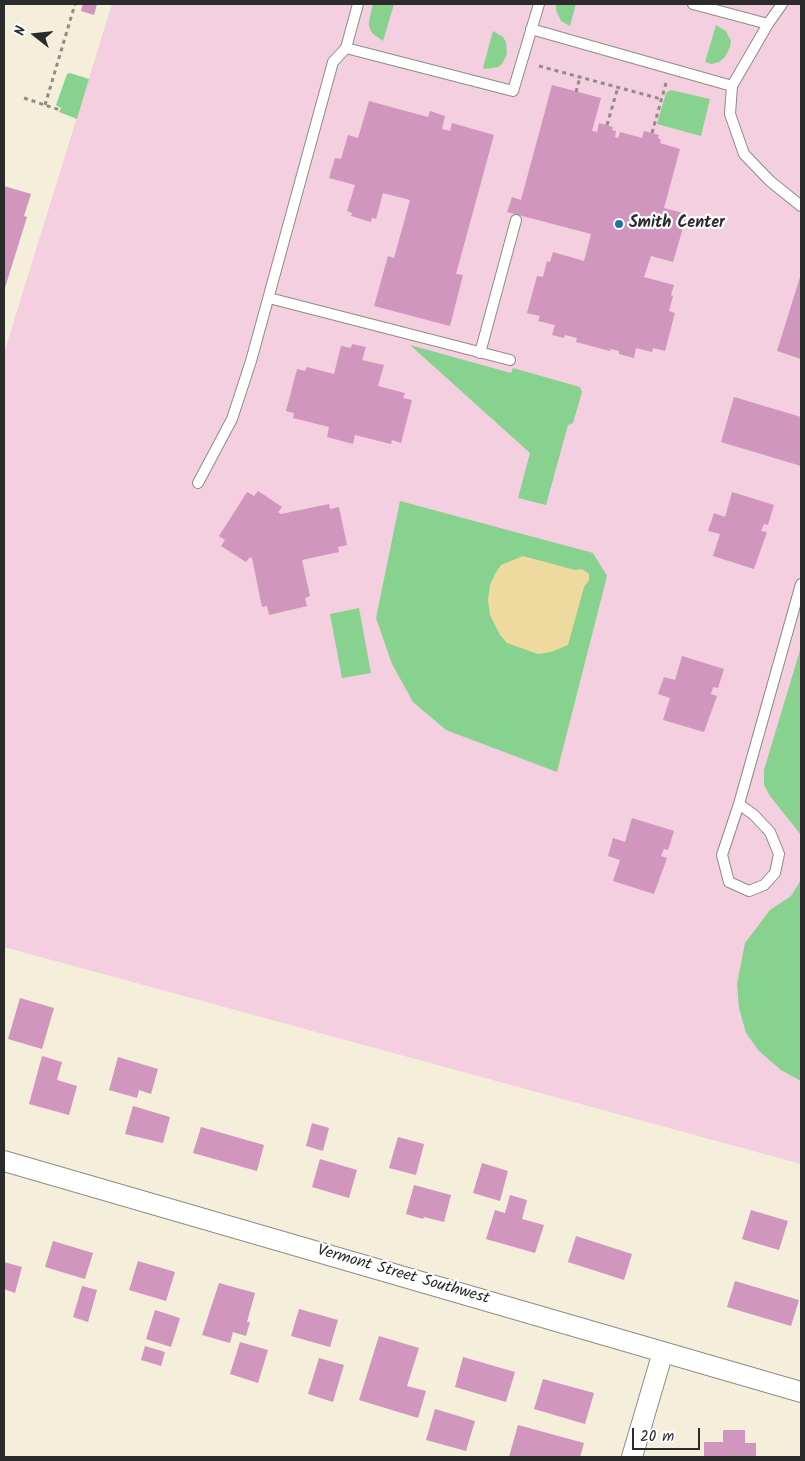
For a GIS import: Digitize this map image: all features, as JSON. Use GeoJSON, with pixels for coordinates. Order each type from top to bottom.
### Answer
{"type":"FeatureCollection","features":[{"type":"Feature","properties":{"kind":"street","name":"Vermont Street Southwest"},"geometry":{"type":"LineString","coordinates":[[4,1161],[801,1392]]}},
{"type":"Feature","properties":{"kind":"street"},"geometry":{"type":"LineString","coordinates":[[632,1457],[663,1352]]}},
{"type":"Feature","properties":{"kind":"lane"},"geometry":{"type":"LineString","coordinates":[[198,483],[232,419],[269,298],[333,62],[346,48],[358,4]]}},
{"type":"Feature","properties":{"kind":"lane"},"geometry":{"type":"LineString","coordinates":[[346,48],[513,91],[539,4]]}},
{"type":"Feature","properties":{"kind":"lane"},"geometry":{"type":"LineString","coordinates":[[693,4],[768,24]]}},
{"type":"Feature","properties":{"kind":"lane"},"geometry":{"type":"LineString","coordinates":[[782,4],[768,24],[732,86],[730,114],[744,154],[770,181],[801,206]]}},
{"type":"Feature","properties":{"kind":"lane"},"geometry":{"type":"LineString","coordinates":[[531,28],[732,86]]}},
{"type":"Feature","properties":{"kind":"lane"},"geometry":{"type":"LineString","coordinates":[[480,353],[516,220]]}},
{"type":"Feature","properties":{"kind":"lane"},"geometry":{"type":"LineString","coordinates":[[269,298],[510,360]]}},
{"type":"Feature","properties":{"kind":"lane"},"geometry":{"type":"LineString","coordinates":[[739,804],[754,815],[770,832],[779,854],[775,873],[764,885],[749,890],[729,882],[722,855],[739,804],[801,584]]}},
{"type":"Feature","properties":{"kind":"path"},"geometry":{"type":"LineString","coordinates":[[45,105],[76,4]]}},
{"type":"Feature","properties":{"kind":"path"},"geometry":{"type":"LineString","coordinates":[[539,66],[661,99]]}},
{"type":"Feature","properties":{"kind":"path"},"geometry":{"type":"LineString","coordinates":[[652,133],[670,68]]}},
{"type":"Feature","properties":{"kind":"path"},"geometry":{"type":"LineString","coordinates":[[576,92],[580,77]]}},
{"type":"Feature","properties":{"kind":"path"},"geometry":{"type":"LineString","coordinates":[[607,125],[618,87]]}},
{"type":"Feature","properties":{"kind":"path"},"geometry":{"type":"LineString","coordinates":[[24,98],[60,110]]}},
{"type":"Feature","properties":{"kind":"shaded area"},"geometry":{"type":"Polygon","coordinates":[[[112,4],[801,4],[801,1164],[4,947],[4,353],[112,4]]]}},
{"type":"Feature","properties":{"kind":"green space"},"geometry":{"type":"Polygon","coordinates":[[[373,4],[394,4],[383,41],[372,33],[369,26],[373,4]]]}},
{"type":"Feature","properties":{"kind":"green space"},"geometry":{"type":"Polygon","coordinates":[[[556,4],[576,4],[570,26],[561,21],[556,10],[556,4]]]}},
{"type":"Feature","properties":{"kind":"green space"},"geometry":{"type":"Polygon","coordinates":[[[716,25],[726,31],[731,41],[725,57],[719,62],[712,64],[705,62],[716,25]]]}},
{"type":"Feature","properties":{"kind":"green space"},"geometry":{"type":"Polygon","coordinates":[[[493,31],[503,37],[506,42],[507,54],[502,64],[498,67],[485,69],[483,68],[493,31]]]}},
{"type":"Feature","properties":{"kind":"green space"},"geometry":{"type":"Polygon","coordinates":[[[70,73],[89,79],[77,119],[59,112],[61,108],[56,105],[67,74],[70,73]]]}},
{"type":"Feature","properties":{"kind":"green space"},"geometry":{"type":"Polygon","coordinates":[[[671,90],[710,99],[701,136],[657,124],[666,93],[671,90]]]}},
{"type":"Feature","properties":{"kind":"green space"},"geometry":{"type":"Polygon","coordinates":[[[410,345],[511,373],[513,368],[580,387],[582,392],[573,423],[568,425],[546,505],[518,498],[530,453],[410,345]]]}},
{"type":"Feature","properties":{"kind":"green space"},"geometry":{"type":"Polygon","coordinates":[[[400,501],[593,553],[607,576],[557,772],[446,730],[413,702],[392,664],[376,618],[400,501]]]}},
{"type":"Feature","properties":{"kind":"green space"},"geometry":{"type":"Polygon","coordinates":[[[359,608],[371,673],[342,678],[330,614],[359,608]]]}},
{"type":"Feature","properties":{"kind":"green space"},"geometry":{"type":"Polygon","coordinates":[[[801,647],[801,835],[770,796],[764,785],[764,770],[801,647]]]}},
{"type":"Feature","properties":{"kind":"green space"},"geometry":{"type":"Polygon","coordinates":[[[801,880],[801,1081],[781,1070],[759,1051],[746,1033],[739,1008],[737,984],[745,943],[770,910],[791,896],[801,880]]]}},
{"type":"Feature","properties":{"kind":"sand"},"geometry":{"type":"Polygon","coordinates":[[[523,556],[575,570],[582,569],[589,574],[589,580],[584,587],[568,645],[551,652],[538,654],[507,643],[500,635],[490,615],[488,600],[490,585],[495,574],[501,565],[523,556]]]}},
{"type":"Feature","properties":{"kind":"building"},"geometry":{"type":"Polygon","coordinates":[[[83,4],[97,4],[94,15],[81,11],[83,4]]]}},
{"type":"Feature","properties":{"kind":"building","name":"Smith Center"},"geometry":{"type":"Polygon","coordinates":[[[552,85],[601,98],[592,131],[597,132],[599,123],[613,127],[612,130],[616,131],[615,137],[618,138],[620,132],[642,138],[644,131],[659,135],[660,143],[680,149],[664,208],[687,214],[673,262],[651,256],[644,277],[674,285],[669,311],[675,313],[665,351],[653,348],[652,352],[636,348],[634,358],[619,354],[619,351],[611,349],[610,351],[576,342],[577,338],[565,335],[564,338],[552,335],[555,325],[538,321],[540,316],[527,313],[537,276],[543,277],[547,261],[550,262],[553,252],[584,261],[591,234],[507,212],[512,197],[521,200],[552,85]]]}},
{"type":"Feature","properties":{"kind":"building"},"geometry":{"type":"Polygon","coordinates":[[[369,101],[428,117],[430,111],[445,116],[442,129],[450,131],[452,123],[494,135],[456,274],[463,275],[450,326],[374,306],[388,256],[394,258],[410,200],[383,193],[376,219],[372,218],[371,222],[351,216],[352,213],[347,211],[355,185],[329,178],[335,158],[341,159],[348,135],[358,138],[369,101]]]}},
{"type":"Feature","properties":{"kind":"building"},"geometry":{"type":"Polygon","coordinates":[[[4,186],[31,194],[24,216],[27,217],[4,291],[4,186]]]}},
{"type":"Feature","properties":{"kind":"building"},"geometry":{"type":"Polygon","coordinates":[[[801,274],[801,359],[777,351],[801,274]]]}},
{"type":"Feature","properties":{"kind":"building"},"geometry":{"type":"Polygon","coordinates":[[[352,344],[366,347],[362,360],[384,365],[378,386],[405,393],[403,398],[412,400],[401,443],[392,440],[391,444],[355,435],[353,444],[327,437],[329,427],[293,418],[294,413],[286,411],[297,369],[305,371],[307,367],[334,374],[341,346],[351,348],[352,344]]]}},
{"type":"Feature","properties":{"kind":"building"},"geometry":{"type":"Polygon","coordinates":[[[734,397],[801,417],[801,466],[721,442],[734,397]]]}},
{"type":"Feature","properties":{"kind":"building"},"geometry":{"type":"Polygon","coordinates":[[[258,491],[282,507],[278,512],[281,514],[329,504],[330,509],[339,507],[347,545],[338,547],[339,552],[302,560],[310,596],[305,598],[307,606],[269,615],[267,606],[262,607],[252,558],[250,557],[246,562],[221,546],[225,540],[219,536],[247,492],[254,496],[258,491]]]}},
{"type":"Feature","properties":{"kind":"building"},"geometry":{"type":"Polygon","coordinates":[[[732,492],[774,505],[768,525],[764,524],[761,531],[767,532],[754,569],[713,556],[720,534],[708,531],[714,513],[725,517],[732,492]]]}},
{"type":"Feature","properties":{"kind":"building"},"geometry":{"type":"Polygon","coordinates":[[[682,656],[724,669],[718,688],[713,687],[711,694],[717,696],[704,732],[663,720],[670,698],[658,694],[664,677],[675,680],[682,656]]]}},
{"type":"Feature","properties":{"kind":"building"},"geometry":{"type":"Polygon","coordinates":[[[632,818],[674,831],[668,850],[664,849],[661,856],[667,858],[654,894],[613,881],[620,860],[608,856],[613,838],[625,842],[632,818]]]}},
{"type":"Feature","properties":{"kind":"building"},"geometry":{"type":"Polygon","coordinates":[[[20,998],[54,1008],[42,1049],[8,1039],[20,998]]]}},
{"type":"Feature","properties":{"kind":"building"},"geometry":{"type":"Polygon","coordinates":[[[42,1056],[62,1062],[57,1080],[77,1086],[69,1115],[29,1104],[42,1056]]]}},
{"type":"Feature","properties":{"kind":"building"},"geometry":{"type":"Polygon","coordinates":[[[118,1057],[158,1069],[151,1094],[139,1090],[137,1098],[109,1090],[118,1057]]]}},
{"type":"Feature","properties":{"kind":"building"},"geometry":{"type":"Polygon","coordinates":[[[133,1106],[170,1117],[163,1143],[125,1134],[133,1106]]]}},
{"type":"Feature","properties":{"kind":"building"},"geometry":{"type":"Polygon","coordinates":[[[312,1123],[329,1128],[323,1151],[306,1146],[312,1123]]]}},
{"type":"Feature","properties":{"kind":"building"},"geometry":{"type":"Polygon","coordinates":[[[201,1127],[264,1145],[257,1171],[193,1153],[201,1127]]]}},
{"type":"Feature","properties":{"kind":"building"},"geometry":{"type":"Polygon","coordinates":[[[398,1137],[424,1144],[416,1175],[389,1168],[398,1137]]]}},
{"type":"Feature","properties":{"kind":"building"},"geometry":{"type":"Polygon","coordinates":[[[320,1159],[357,1170],[349,1198],[312,1187],[320,1159]]]}},
{"type":"Feature","properties":{"kind":"building"},"geometry":{"type":"Polygon","coordinates":[[[482,1163],[508,1171],[500,1201],[473,1193],[482,1163]]]}},
{"type":"Feature","properties":{"kind":"building"},"geometry":{"type":"Polygon","coordinates":[[[414,1185],[451,1195],[444,1222],[406,1214],[414,1185]]]}},
{"type":"Feature","properties":{"kind":"building"},"geometry":{"type":"Polygon","coordinates":[[[510,1195],[527,1200],[522,1219],[544,1225],[535,1253],[486,1239],[495,1210],[505,1213],[510,1195]]]}},
{"type":"Feature","properties":{"kind":"building"},"geometry":{"type":"Polygon","coordinates":[[[751,1210],[788,1221],[779,1250],[742,1239],[751,1210]]]}},
{"type":"Feature","properties":{"kind":"building"},"geometry":{"type":"Polygon","coordinates":[[[576,1236],[632,1254],[624,1280],[568,1262],[576,1236]]]}},
{"type":"Feature","properties":{"kind":"building"},"geometry":{"type":"Polygon","coordinates":[[[53,1241],[93,1253],[85,1279],[45,1267],[53,1241]]]}},
{"type":"Feature","properties":{"kind":"building"},"geometry":{"type":"Polygon","coordinates":[[[138,1261],[175,1272],[166,1301],[129,1290],[138,1261]]]}},
{"type":"Feature","properties":{"kind":"building"},"geometry":{"type":"Polygon","coordinates":[[[4,1262],[22,1267],[15,1293],[4,1289],[4,1262]]]}},
{"type":"Feature","properties":{"kind":"building"},"geometry":{"type":"Polygon","coordinates":[[[735,1281],[799,1300],[791,1326],[727,1307],[735,1281]]]}},
{"type":"Feature","properties":{"kind":"building"},"geometry":{"type":"Polygon","coordinates":[[[219,1283],[255,1293],[247,1322],[250,1322],[246,1336],[233,1332],[230,1343],[202,1335],[219,1283]]]}},
{"type":"Feature","properties":{"kind":"building"},"geometry":{"type":"Polygon","coordinates":[[[82,1286],[97,1290],[88,1322],[73,1317],[82,1286]]]}},
{"type":"Feature","properties":{"kind":"building"},"geometry":{"type":"Polygon","coordinates":[[[299,1309],[338,1320],[330,1347],[291,1336],[299,1309]]]}},
{"type":"Feature","properties":{"kind":"building"},"geometry":{"type":"Polygon","coordinates":[[[155,1310],[180,1318],[171,1347],[146,1339],[155,1310]]]}},
{"type":"Feature","properties":{"kind":"building"},"geometry":{"type":"Polygon","coordinates":[[[379,1336],[419,1348],[407,1386],[426,1391],[418,1418],[359,1400],[379,1336]]]}},
{"type":"Feature","properties":{"kind":"building"},"geometry":{"type":"Polygon","coordinates":[[[240,1342],[268,1350],[258,1383],[230,1374],[240,1342]]]}},
{"type":"Feature","properties":{"kind":"building"},"geometry":{"type":"Polygon","coordinates":[[[145,1346],[165,1352],[161,1366],[141,1360],[145,1346]]]}},
{"type":"Feature","properties":{"kind":"building"},"geometry":{"type":"Polygon","coordinates":[[[463,1357],[515,1372],[506,1402],[455,1387],[463,1357]]]}},
{"type":"Feature","properties":{"kind":"building"},"geometry":{"type":"Polygon","coordinates":[[[319,1358],[344,1365],[333,1402],[308,1394],[319,1358]]]}},
{"type":"Feature","properties":{"kind":"building"},"geometry":{"type":"Polygon","coordinates":[[[543,1379],[594,1393],[585,1424],[534,1409],[543,1379]]]}},
{"type":"Feature","properties":{"kind":"building"},"geometry":{"type":"Polygon","coordinates":[[[435,1409],[475,1421],[466,1451],[426,1440],[435,1409]]]}},
{"type":"Feature","properties":{"kind":"building"},"geometry":{"type":"Polygon","coordinates":[[[518,1425],[584,1443],[580,1457],[509,1457],[518,1425]]]}},
{"type":"Feature","properties":{"kind":"building"},"geometry":{"type":"Polygon","coordinates":[[[723,1430],[745,1430],[745,1443],[756,1443],[756,1457],[704,1457],[704,1442],[723,1442],[723,1430]]]}},
{"type":"Feature","properties":{"kind":"place","name":"Smith Center"},"geometry":{"type":"Point","coordinates":[619,224]}}]}
